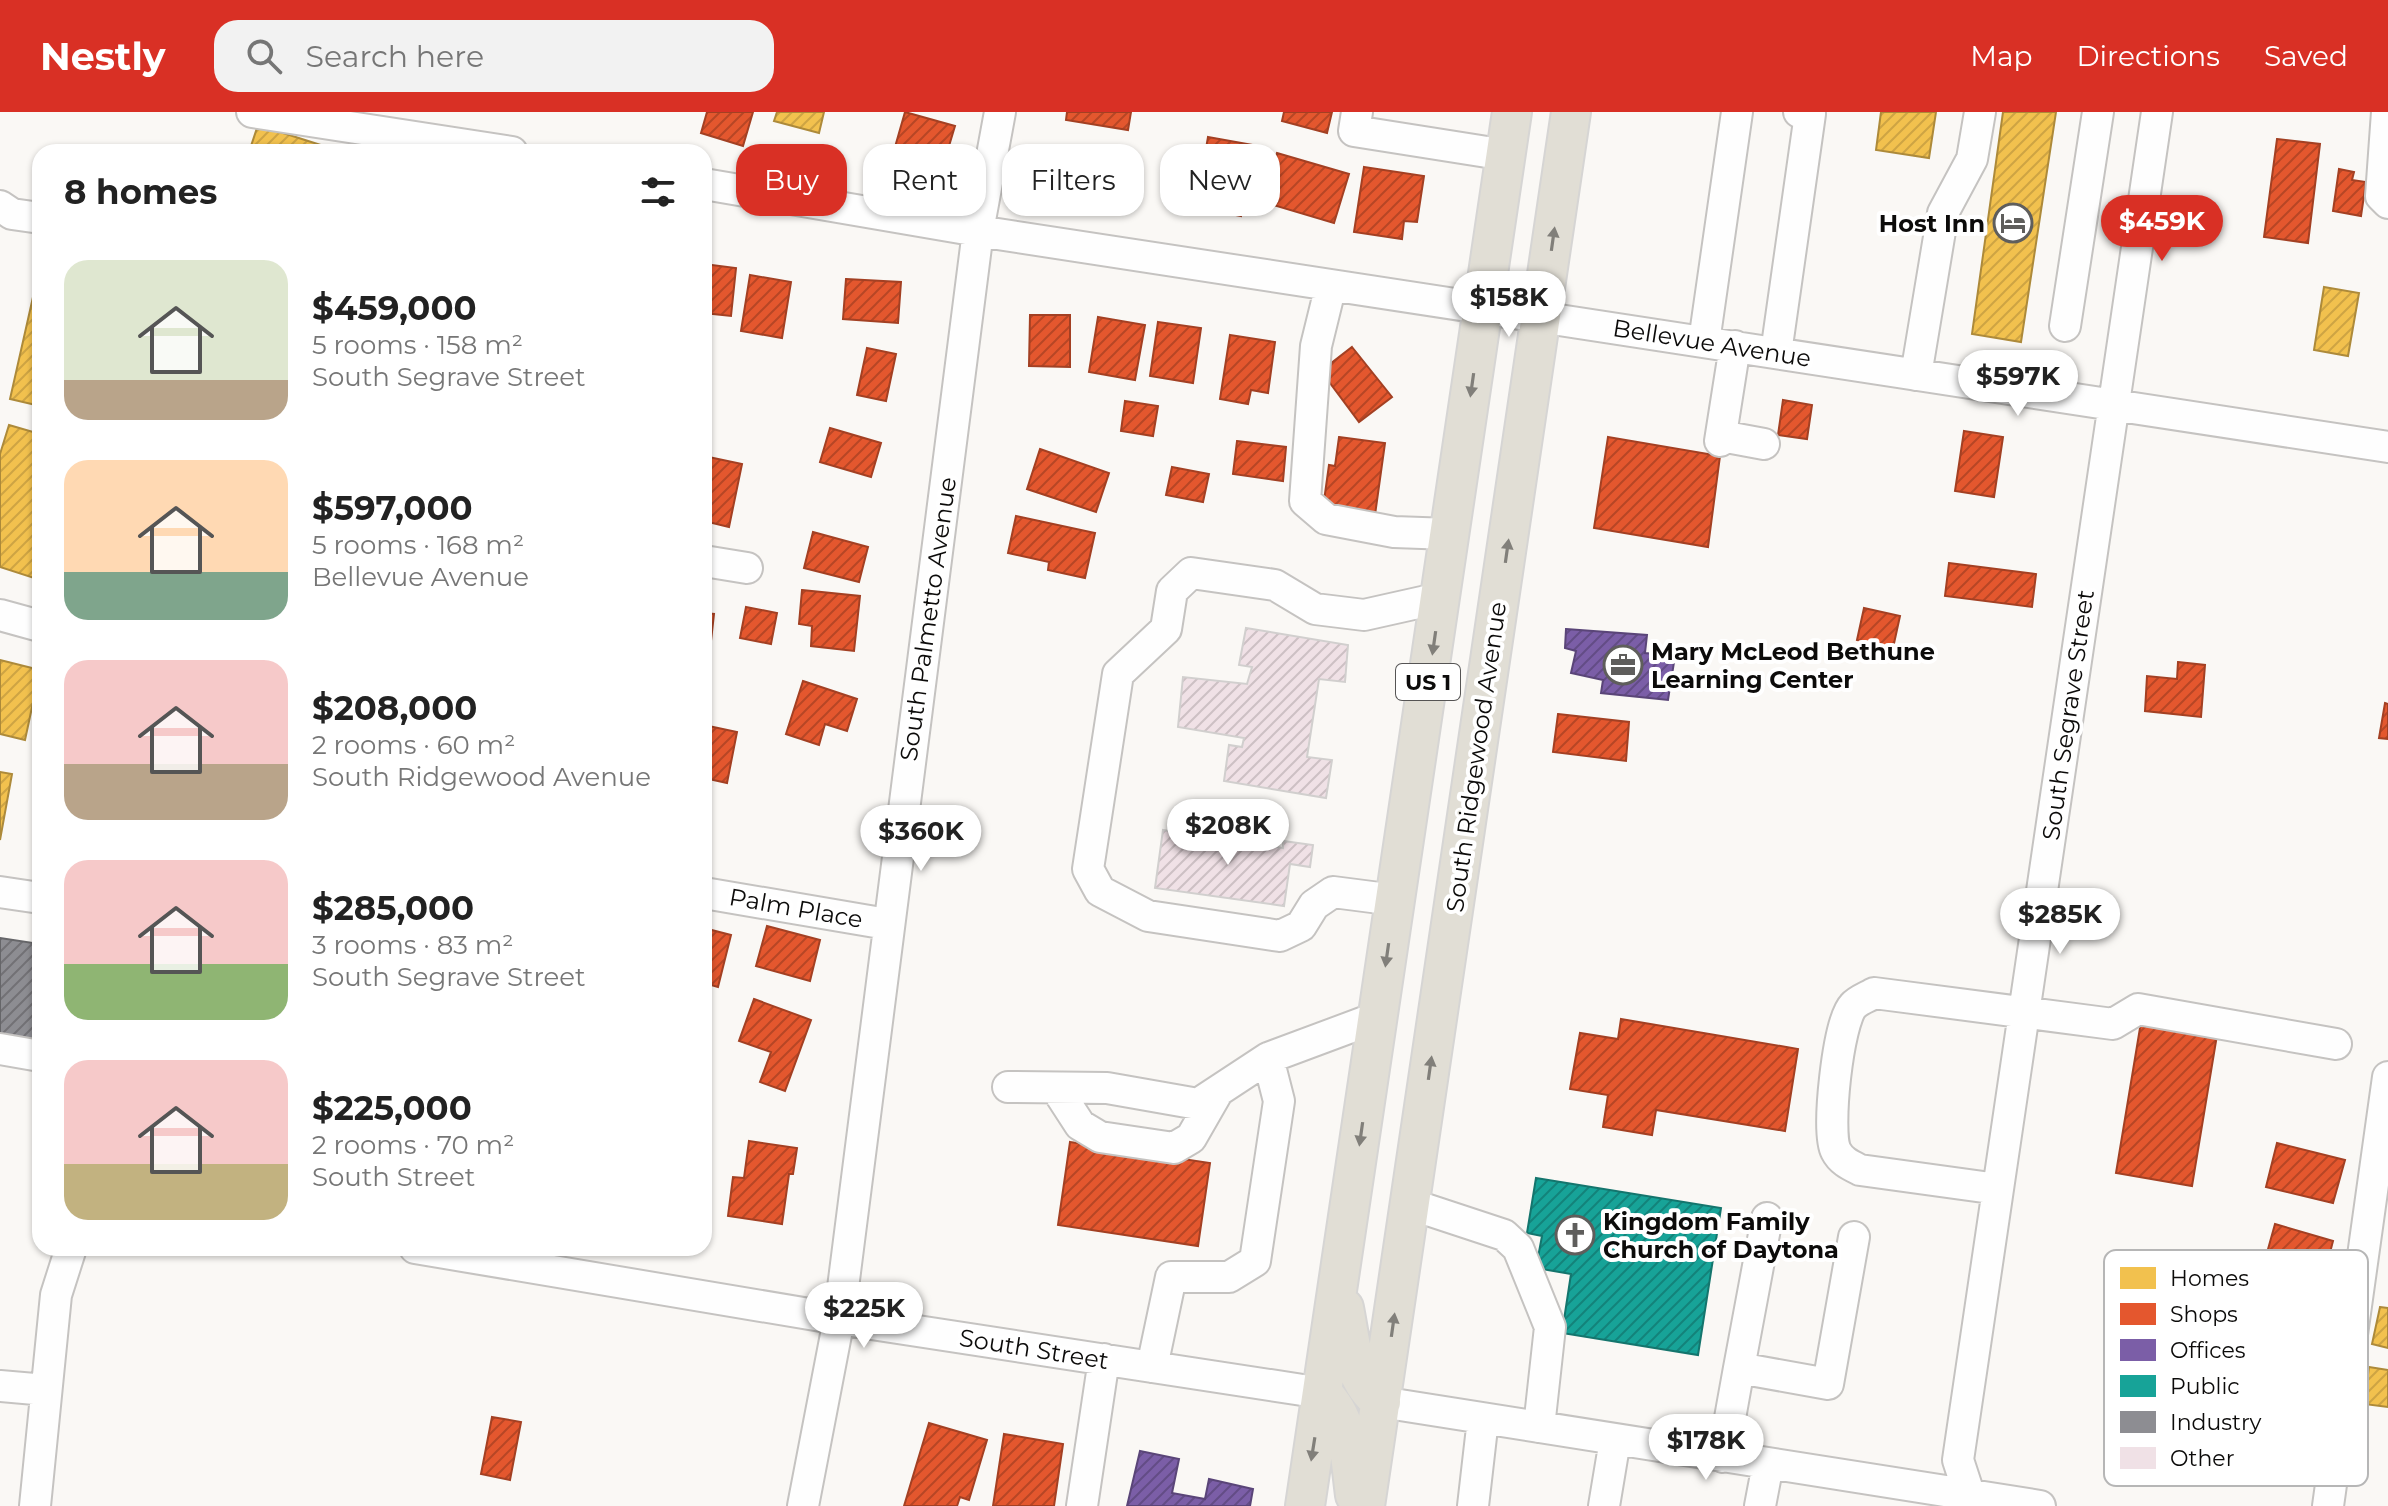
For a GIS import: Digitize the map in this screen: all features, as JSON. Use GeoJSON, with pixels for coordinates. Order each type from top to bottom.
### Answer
{"type":"FeatureCollection","features":[{"type":"Feature","properties":{"kind":"main road","name":"US 1"},"geometry":{"type":"LineString","coordinates":[[1305,1506],[1512,112]]}},
{"type":"Feature","properties":{"kind":"main road","name":"South Ridgewood Avenue"},"geometry":{"type":"LineString","coordinates":[[1381,1402],[1571,112]]}},
{"type":"Feature","properties":{"kind":"main road"},"geometry":{"type":"LineString","coordinates":[[1339,1282],[1358,1374],[1367,1391],[1381,1402]]}},
{"type":"Feature","properties":{"kind":"main road"},"geometry":{"type":"LineString","coordinates":[[1322,1393],[1335,1406],[1345,1426],[1357,1506]]}},
{"type":"Feature","properties":{"kind":"main road","name":"US 1"},"geometry":{"type":"LineString","coordinates":[[1365,1506],[1381,1402]]}},
{"type":"Feature","properties":{"kind":"street"},"geometry":{"type":"LineString","coordinates":[[252,112],[467,144]]}},
{"type":"Feature","properties":{"kind":"street","name":"South Palmetto Avenue"},"geometry":{"type":"LineString","coordinates":[[803,1506],[839,1319],[887,924],[978,231],[1000,112]]}},
{"type":"Feature","properties":{"kind":"street"},"geometry":{"type":"LineString","coordinates":[[1357,112],[1354,131],[1506,155]]}},
{"type":"Feature","properties":{"kind":"street"},"geometry":{"type":"LineString","coordinates":[[1704,342],[1737,112]]}},
{"type":"Feature","properties":{"kind":"street"},"geometry":{"type":"LineString","coordinates":[[1776,353],[1810,114],[1799,112]]}},
{"type":"Feature","properties":{"kind":"street"},"geometry":{"type":"LineString","coordinates":[[1916,375],[1943,213],[1972,159],[1980,112]]}},
{"type":"Feature","properties":{"kind":"street"},"geometry":{"type":"LineString","coordinates":[[2065,326],[2098,112]]}},
{"type":"Feature","properties":{"kind":"street","name":"South Segrave Street"},"geometry":{"type":"LineString","coordinates":[[1972,1501],[1958,1460],[2157,112]]}},
{"type":"Feature","properties":{"kind":"street"},"geometry":{"type":"LineString","coordinates":[[2384,199],[2387,112]]}},
{"type":"Feature","properties":{"kind":"street","name":"Bellevue Avenue"},"geometry":{"type":"LineString","coordinates":[[712,185],[978,231],[2113,406],[2387,443]]}},
{"type":"Feature","properties":{"kind":"street"},"geometry":{"type":"LineString","coordinates":[[0,206],[12,214],[32,217]]}},
{"type":"Feature","properties":{"kind":"street"},"geometry":{"type":"LineString","coordinates":[[1331,285],[1316,346],[1305,501],[1326,519],[1394,532],[1450,534]]}},
{"type":"Feature","properties":{"kind":"street"},"geometry":{"type":"LineString","coordinates":[[1735,346],[1720,439],[1764,444]]}},
{"type":"Feature","properties":{"kind":"street"},"geometry":{"type":"LineString","coordinates":[[712,562],[747,568]]}},
{"type":"Feature","properties":{"kind":"street"},"geometry":{"type":"LineString","coordinates":[[1395,900],[1333,892],[1314,905],[1301,926],[1280,936],[1148,916],[1100,891],[1088,869],[1118,674],[1166,629],[1172,591],[1191,573],[1275,585],[1315,609],[1364,615],[1440,598]]}},
{"type":"Feature","properties":{"kind":"street"},"geometry":{"type":"LineString","coordinates":[[0,615],[32,624]]}},
{"type":"Feature","properties":{"kind":"street"},"geometry":{"type":"LineString","coordinates":[[0,892],[32,897]]}},
{"type":"Feature","properties":{"kind":"street","name":"Palm Place"},"geometry":{"type":"LineString","coordinates":[[712,894],[887,924]]}},
{"type":"Feature","properties":{"kind":"street"},"geometry":{"type":"LineString","coordinates":[[1998,1189],[1875,1172],[1844,1162],[1834,1149],[1832,1129],[1842,1024],[1853,1005],[1874,993],[2113,1024],[2138,1009],[2336,1044]]}},
{"type":"Feature","properties":{"kind":"street"},"geometry":{"type":"LineString","coordinates":[[1008,1087],[1107,1088],[1198,1104],[1268,1058],[1378,1017]]}},
{"type":"Feature","properties":{"kind":"street"},"geometry":{"type":"LineString","coordinates":[[1152,1367],[1171,1277],[1229,1277],[1255,1261],[1279,1101],[1268,1058]]}},
{"type":"Feature","properties":{"kind":"street"},"geometry":{"type":"LineString","coordinates":[[2364,1250],[2388,1077]]}},
{"type":"Feature","properties":{"kind":"street"},"geometry":{"type":"LineString","coordinates":[[1056,1088],[1080,1125],[1100,1137],[1174,1148],[1191,1138],[1219,1090]]}},
{"type":"Feature","properties":{"kind":"street"},"geometry":{"type":"LineString","coordinates":[[1410,1204],[1504,1235],[1518,1248],[1550,1327],[1539,1427]]}},
{"type":"Feature","properties":{"kind":"street"},"geometry":{"type":"LineString","coordinates":[[1723,1457],[1767,1218]]}},
{"type":"Feature","properties":{"kind":"street"},"geometry":{"type":"LineString","coordinates":[[1739,1368],[1828,1384],[1854,1237]]}},
{"type":"Feature","properties":{"kind":"street"},"geometry":{"type":"LineString","coordinates":[[35,1506],[56,1295],[68,1256]]}},
{"type":"Feature","properties":{"kind":"street","name":"South Street"},"geometry":{"type":"LineString","coordinates":[[506,1256],[839,1319],[1322,1393]]}},
{"type":"Feature","properties":{"kind":"street"},"geometry":{"type":"LineString","coordinates":[[1082,1506],[1104,1359]]}},
{"type":"Feature","properties":{"kind":"street"},"geometry":{"type":"LineString","coordinates":[[0,1386],[46,1390]]}},
{"type":"Feature","properties":{"kind":"street"},"geometry":{"type":"LineString","coordinates":[[1381,1402],[1768,1464],[1972,1501],[2040,1506]]}},
{"type":"Feature","properties":{"kind":"street"},"geometry":{"type":"LineString","coordinates":[[1473,1506],[1483,1419]]}},
{"type":"Feature","properties":{"kind":"street"},"geometry":{"type":"LineString","coordinates":[[1604,1506],[1615,1440]]}},
{"type":"Feature","properties":{"kind":"street"},"geometry":{"type":"LineString","coordinates":[[1760,1506],[1768,1464]]}},
{"type":"Feature","properties":{"kind":"street"},"geometry":{"type":"LineString","coordinates":[[2328,1506],[2331,1486]]}},
{"type":"Feature","properties":{"kind":"building: Homes"},"geometry":{"type":"Polygon","coordinates":[[[777,112],[824,112],[819,133],[774,121],[777,112]]]}},
{"type":"Feature","properties":{"kind":"building: Homes","name":"Host Inn"},"geometry":{"type":"Polygon","coordinates":[[[1881,112],[1936,112],[1929,158],[1876,150],[1881,112]]]}},
{"type":"Feature","properties":{"kind":"building: Homes","name":"Host Inn"},"geometry":{"type":"Polygon","coordinates":[[[2003,112],[2056,112],[2021,342],[1972,334],[2003,112]]]}},
{"type":"Feature","properties":{"kind":"building: Homes"},"geometry":{"type":"Polygon","coordinates":[[[258,125],[317,144],[252,144],[258,125]]]}},
{"type":"Feature","properties":{"kind":"building: Homes"},"geometry":{"type":"Polygon","coordinates":[[[2324,287],[2359,293],[2348,356],[2314,350],[2324,287]]]}},
{"type":"Feature","properties":{"kind":"building: Homes"},"geometry":{"type":"Polygon","coordinates":[[[32,301],[32,404],[10,399],[32,301]]]}},
{"type":"Feature","properties":{"kind":"building: Homes"},"geometry":{"type":"Polygon","coordinates":[[[9,425],[32,432],[32,577],[0,567],[0,454],[9,425]]]}},
{"type":"Feature","properties":{"kind":"building: Homes"},"geometry":{"type":"Polygon","coordinates":[[[0,660],[32,668],[32,707],[25,740],[0,734],[0,660]]]}},
{"type":"Feature","properties":{"kind":"building: Homes"},"geometry":{"type":"Polygon","coordinates":[[[0,772],[12,774],[0,840],[0,772]]]}},
{"type":"Feature","properties":{"kind":"building: Homes"},"geometry":{"type":"Polygon","coordinates":[[[2380,1307],[2388,1308],[2388,1348],[2372,1344],[2380,1307]]]}},
{"type":"Feature","properties":{"kind":"building: Homes"},"geometry":{"type":"Polygon","coordinates":[[[2369,1367],[2388,1370],[2388,1407],[2368,1404],[2369,1367]]]}},
{"type":"Feature","properties":{"kind":"building: Shops"},"geometry":{"type":"Polygon","coordinates":[[[707,112],[753,112],[744,144],[701,133],[707,112]]]}},
{"type":"Feature","properties":{"kind":"building: Shops"},"geometry":{"type":"Polygon","coordinates":[[[905,112],[955,126],[950,144],[896,144],[905,112]]]}},
{"type":"Feature","properties":{"kind":"building: Shops"},"geometry":{"type":"Polygon","coordinates":[[[1067,112],[1131,112],[1128,130],[1066,120],[1067,112]]]}},
{"type":"Feature","properties":{"kind":"building: Shops"},"geometry":{"type":"Polygon","coordinates":[[[1284,112],[1332,112],[1327,133],[1282,121],[1284,112]]]}},
{"type":"Feature","properties":{"kind":"building: Shops"},"geometry":{"type":"Polygon","coordinates":[[[1208,137],[1247,144],[1207,144],[1208,137]]]}},
{"type":"Feature","properties":{"kind":"building: Shops"},"geometry":{"type":"Polygon","coordinates":[[[2277,139],[2320,144],[2308,243],[2264,237],[2277,139]]]}},
{"type":"Feature","properties":{"kind":"building: Shops"},"geometry":{"type":"Polygon","coordinates":[[[1280,154],[1349,174],[1334,223],[1280,207],[1280,154]]]}},
{"type":"Feature","properties":{"kind":"building: Shops"},"geometry":{"type":"Polygon","coordinates":[[[1364,167],[1424,176],[1417,222],[1404,221],[1402,239],[1354,232],[1364,167]]]}},
{"type":"Feature","properties":{"kind":"building: Shops"},"geometry":{"type":"Polygon","coordinates":[[[2339,169],[2354,172],[2352,180],[2366,182],[2361,216],[2333,211],[2339,169]]]}},
{"type":"Feature","properties":{"kind":"building: Shops"},"geometry":{"type":"Polygon","coordinates":[[[712,265],[736,268],[731,316],[712,314],[712,265]]]}},
{"type":"Feature","properties":{"kind":"building: Shops"},"geometry":{"type":"Polygon","coordinates":[[[750,275],[791,282],[782,338],[741,331],[750,275]]]}},
{"type":"Feature","properties":{"kind":"building: Shops"},"geometry":{"type":"Polygon","coordinates":[[[846,279],[901,282],[898,323],[843,319],[846,279]]]}},
{"type":"Feature","properties":{"kind":"building: Shops"},"geometry":{"type":"Polygon","coordinates":[[[1030,315],[1070,315],[1070,367],[1029,366],[1030,315]]]}},
{"type":"Feature","properties":{"kind":"building: Shops"},"geometry":{"type":"Polygon","coordinates":[[[1098,317],[1145,325],[1135,380],[1089,372],[1098,317]]]}},
{"type":"Feature","properties":{"kind":"building: Shops"},"geometry":{"type":"Polygon","coordinates":[[[1158,322],[1201,328],[1193,383],[1150,376],[1158,322]]]}},
{"type":"Feature","properties":{"kind":"building: Shops"},"geometry":{"type":"Polygon","coordinates":[[[1230,335],[1275,342],[1268,393],[1251,390],[1248,404],[1220,399],[1230,335]]]}},
{"type":"Feature","properties":{"kind":"building: Shops"},"geometry":{"type":"Polygon","coordinates":[[[1352,347],[1392,397],[1359,422],[1321,371],[1352,347]]]}},
{"type":"Feature","properties":{"kind":"building: Shops"},"geometry":{"type":"Polygon","coordinates":[[[867,348],[896,354],[886,401],[857,395],[867,348]]]}},
{"type":"Feature","properties":{"kind":"building: Shops"},"geometry":{"type":"Polygon","coordinates":[[[1783,400],[1812,405],[1807,439],[1778,435],[1783,400]]]}},
{"type":"Feature","properties":{"kind":"building: Shops"},"geometry":{"type":"Polygon","coordinates":[[[1125,401],[1158,406],[1153,436],[1121,431],[1125,401]]]}},
{"type":"Feature","properties":{"kind":"building: Shops"},"geometry":{"type":"Polygon","coordinates":[[[830,428],[881,443],[871,477],[820,462],[830,428]]]}},
{"type":"Feature","properties":{"kind":"building: Shops"},"geometry":{"type":"Polygon","coordinates":[[[1964,431],[2003,437],[1994,497],[1955,491],[1964,431]]]}},
{"type":"Feature","properties":{"kind":"building: Shops"},"geometry":{"type":"Polygon","coordinates":[[[1339,437],[1385,443],[1375,515],[1323,508],[1329,465],[1335,466],[1339,437]]]}},
{"type":"Feature","properties":{"kind":"building: Shops"},"geometry":{"type":"Polygon","coordinates":[[[1608,437],[1720,456],[1708,547],[1594,528],[1608,437]]]}},
{"type":"Feature","properties":{"kind":"building: Shops"},"geometry":{"type":"Polygon","coordinates":[[[1237,441],[1286,447],[1283,481],[1233,474],[1237,441]]]}},
{"type":"Feature","properties":{"kind":"building: Shops"},"geometry":{"type":"Polygon","coordinates":[[[1040,449],[1109,473],[1096,512],[1027,489],[1040,449]]]}},
{"type":"Feature","properties":{"kind":"building: Shops"},"geometry":{"type":"Polygon","coordinates":[[[712,458],[742,464],[729,527],[712,523],[712,458]]]}},
{"type":"Feature","properties":{"kind":"building: Shops"},"geometry":{"type":"Polygon","coordinates":[[[1172,467],[1209,474],[1203,502],[1166,495],[1172,467]]]}},
{"type":"Feature","properties":{"kind":"building: Shops"},"geometry":{"type":"Polygon","coordinates":[[[1016,516],[1095,533],[1085,578],[1048,570],[1049,562],[1008,553],[1016,516]]]}},
{"type":"Feature","properties":{"kind":"building: Shops"},"geometry":{"type":"Polygon","coordinates":[[[813,532],[868,547],[859,582],[804,568],[813,532]]]}},
{"type":"Feature","properties":{"kind":"building: Shops"},"geometry":{"type":"Polygon","coordinates":[[[1949,563],[2036,574],[2032,607],[1945,596],[1949,563]]]}},
{"type":"Feature","properties":{"kind":"building: Shops"},"geometry":{"type":"Polygon","coordinates":[[[802,590],[860,596],[854,651],[811,646],[812,626],[799,624],[802,590]]]}},
{"type":"Feature","properties":{"kind":"building: Shops"},"geometry":{"type":"Polygon","coordinates":[[[746,607],[777,613],[771,644],[740,638],[746,607]]]}},
{"type":"Feature","properties":{"kind":"building: Shops"},"geometry":{"type":"Polygon","coordinates":[[[1864,608],[1900,616],[1893,648],[1857,640],[1864,608]]]}},
{"type":"Feature","properties":{"kind":"building: Shops"},"geometry":{"type":"Polygon","coordinates":[[[2178,662],[2205,665],[2201,717],[2145,711],[2147,676],[2177,679],[2178,662]]]}},
{"type":"Feature","properties":{"kind":"building: Shops"},"geometry":{"type":"Polygon","coordinates":[[[803,681],[857,699],[847,731],[825,724],[819,745],[786,734],[803,681]]]}},
{"type":"Feature","properties":{"kind":"building: Shops"},"geometry":{"type":"Polygon","coordinates":[[[2385,703],[2388,704],[2388,739],[2379,738],[2385,703]]]}},
{"type":"Feature","properties":{"kind":"building: Shops"},"geometry":{"type":"Polygon","coordinates":[[[1558,714],[1629,722],[1626,761],[1553,752],[1558,714]]]}},
{"type":"Feature","properties":{"kind":"building: Shops"},"geometry":{"type":"Polygon","coordinates":[[[712,727],[737,732],[727,783],[712,780],[712,727]]]}},
{"type":"Feature","properties":{"kind":"building: Shops"},"geometry":{"type":"Polygon","coordinates":[[[767,926],[820,940],[810,981],[756,966],[767,926]]]}},
{"type":"Feature","properties":{"kind":"building: Shops"},"geometry":{"type":"Polygon","coordinates":[[[712,930],[731,935],[718,987],[712,985],[712,930]]]}},
{"type":"Feature","properties":{"kind":"building: Shops"},"geometry":{"type":"Polygon","coordinates":[[[754,999],[811,1020],[785,1091],[760,1082],[771,1052],[739,1041],[754,999]]]}},
{"type":"Feature","properties":{"kind":"building: Shops"},"geometry":{"type":"Polygon","coordinates":[[[1621,1019],[1798,1049],[1785,1131],[1656,1110],[1652,1135],[1603,1127],[1608,1095],[1570,1089],[1580,1033],[1618,1039],[1621,1019]]]}},
{"type":"Feature","properties":{"kind":"building: Shops"},"geometry":{"type":"Polygon","coordinates":[[[2141,1022],[2217,1035],[2192,1186],[2116,1173],[2141,1022]]]}},
{"type":"Feature","properties":{"kind":"building: Shops"},"geometry":{"type":"Polygon","coordinates":[[[749,1141],[797,1148],[793,1174],[789,1174],[782,1224],[728,1216],[733,1177],[744,1178],[749,1141]]]}},
{"type":"Feature","properties":{"kind":"building: Shops"},"geometry":{"type":"Polygon","coordinates":[[[1070,1142],[1210,1163],[1198,1246],[1058,1225],[1070,1142]]]}},
{"type":"Feature","properties":{"kind":"building: Shops"},"geometry":{"type":"Polygon","coordinates":[[[2277,1143],[2345,1160],[2333,1203],[2266,1187],[2277,1143]]]}},
{"type":"Feature","properties":{"kind":"building: Shops"},"geometry":{"type":"Polygon","coordinates":[[[2275,1224],[2333,1241],[2331,1250],[2268,1250],[2275,1224]]]}},
{"type":"Feature","properties":{"kind":"building: Shops"},"geometry":{"type":"Polygon","coordinates":[[[492,1417],[521,1422],[510,1480],[481,1474],[492,1417]]]}},
{"type":"Feature","properties":{"kind":"building: Shops"},"geometry":{"type":"Polygon","coordinates":[[[929,1423],[987,1440],[969,1500],[960,1497],[957,1506],[904,1506],[929,1423]]]}},
{"type":"Feature","properties":{"kind":"building: Shops"},"geometry":{"type":"Polygon","coordinates":[[[1004,1434],[1063,1444],[1054,1506],[993,1506],[1004,1434]]]}},
{"type":"Feature","properties":{"kind":"building: Offices","name":"Mary McLeod Bethune Learning Center"},"geometry":{"type":"Polygon","coordinates":[[[1566,629],[1647,635],[1645,653],[1675,656],[1668,700],[1601,693],[1603,680],[1571,673],[1576,651],[1565,648],[1566,629]]]}},
{"type":"Feature","properties":{"kind":"building: Offices"},"geometry":{"type":"Polygon","coordinates":[[[1140,1451],[1179,1459],[1172,1493],[1205,1499],[1209,1479],[1253,1489],[1250,1506],[1127,1506],[1140,1451]]]}},
{"type":"Feature","properties":{"kind":"building: Public"},"geometry":{"type":"Polygon","coordinates":[[[1536,1178],[1721,1208],[1698,1355],[1562,1333],[1571,1274],[1536,1268],[1542,1236],[1527,1233],[1536,1178]]]}},
{"type":"Feature","properties":{"kind":"building: Industry"},"geometry":{"type":"Polygon","coordinates":[[[0,938],[32,943],[32,1042],[0,1037],[0,938]]]}},
{"type":"Feature","properties":{"kind":"building: Other"},"geometry":{"type":"Polygon","coordinates":[[[1246,628],[1348,645],[1345,682],[1319,679],[1307,757],[1332,760],[1326,798],[1224,781],[1229,745],[1242,747],[1244,738],[1178,727],[1183,677],[1247,684],[1252,667],[1239,665],[1246,628]]]}},
{"type":"Feature","properties":{"kind":"building: Other"},"geometry":{"type":"Polygon","coordinates":[[[1163,830],[1283,848],[1283,841],[1313,845],[1310,867],[1290,864],[1284,906],[1155,888],[1163,830]]]}},
{"type":"Feature","properties":{"kind":"place","name":"Host Inn"},"geometry":{"type":"Point","coordinates":[2013,223]}},
{"type":"Feature","properties":{"kind":"place","name":"Mary McLeod Bethune Learning Center"},"geometry":{"type":"Point","coordinates":[1623,665]}},
{"type":"Feature","properties":{"kind":"place","name":"Kingdom Family Church of Daytona"},"geometry":{"type":"Point","coordinates":[1575,1235]}}]}
